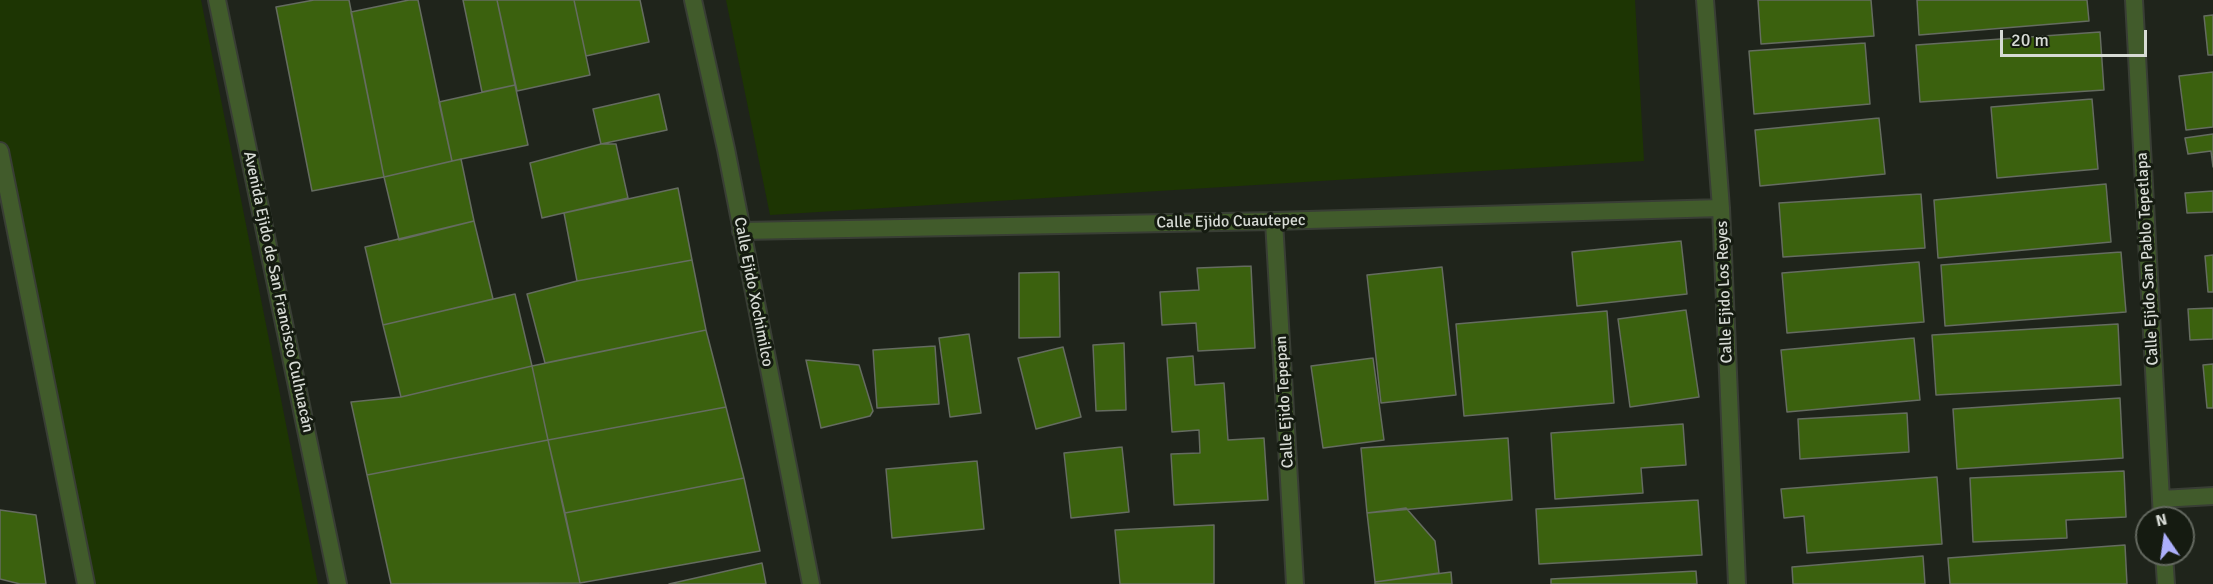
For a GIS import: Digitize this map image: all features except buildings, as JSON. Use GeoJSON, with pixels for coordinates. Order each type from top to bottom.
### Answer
{"type":"FeatureCollection","features":[{"type":"Feature","properties":{"kind":"street","name":"Avenida Ejido de San Francisco Culhuacán"},"geometry":{"type":"LineString","coordinates":[[217,0],[338,584]]}},
{"type":"Feature","properties":{"kind":"street","name":"Calle Ejido Xochimilco"},"geometry":{"type":"LineString","coordinates":[[693,0],[726,149],[811,584]]}},
{"type":"Feature","properties":{"kind":"street","name":"Calle Ejido Los Reyes"},"geometry":{"type":"LineString","coordinates":[[1706,0],[1721,208],[1737,584]]}},
{"type":"Feature","properties":{"kind":"street","name":"Calle Ejido San Pablo Tepetlapa"},"geometry":{"type":"LineString","coordinates":[[2134,0],[2161,506]]}},
{"type":"Feature","properties":{"kind":"street"},"geometry":{"type":"LineString","coordinates":[[0,151],[86,584]]}},
{"type":"Feature","properties":{"kind":"street","name":"Calle Ejido Cuautepec"},"geometry":{"type":"LineString","coordinates":[[741,231],[1274,221],[1721,208]]}},
{"type":"Feature","properties":{"kind":"street","name":"Calle Ejido Tepepan"},"geometry":{"type":"LineString","coordinates":[[1274,221],[1295,584]]}},
{"type":"Feature","properties":{"kind":"street"},"geometry":{"type":"LineString","coordinates":[[2161,499],[2213,496]]}},
{"type":"Feature","properties":{"kind":"street"},"geometry":{"type":"LineString","coordinates":[[2165,566],[2166,584]]}},
{"type":"Feature","properties":{"kind":"green space"},"geometry":{"type":"Polygon","coordinates":[[[0,0],[201,0],[318,584],[88,584],[0,140],[0,0]]]}},
{"type":"Feature","properties":{"kind":"green space"},"geometry":{"type":"Polygon","coordinates":[[[726,0],[1635,0],[1644,161],[770,215],[726,0]]]}}]}
